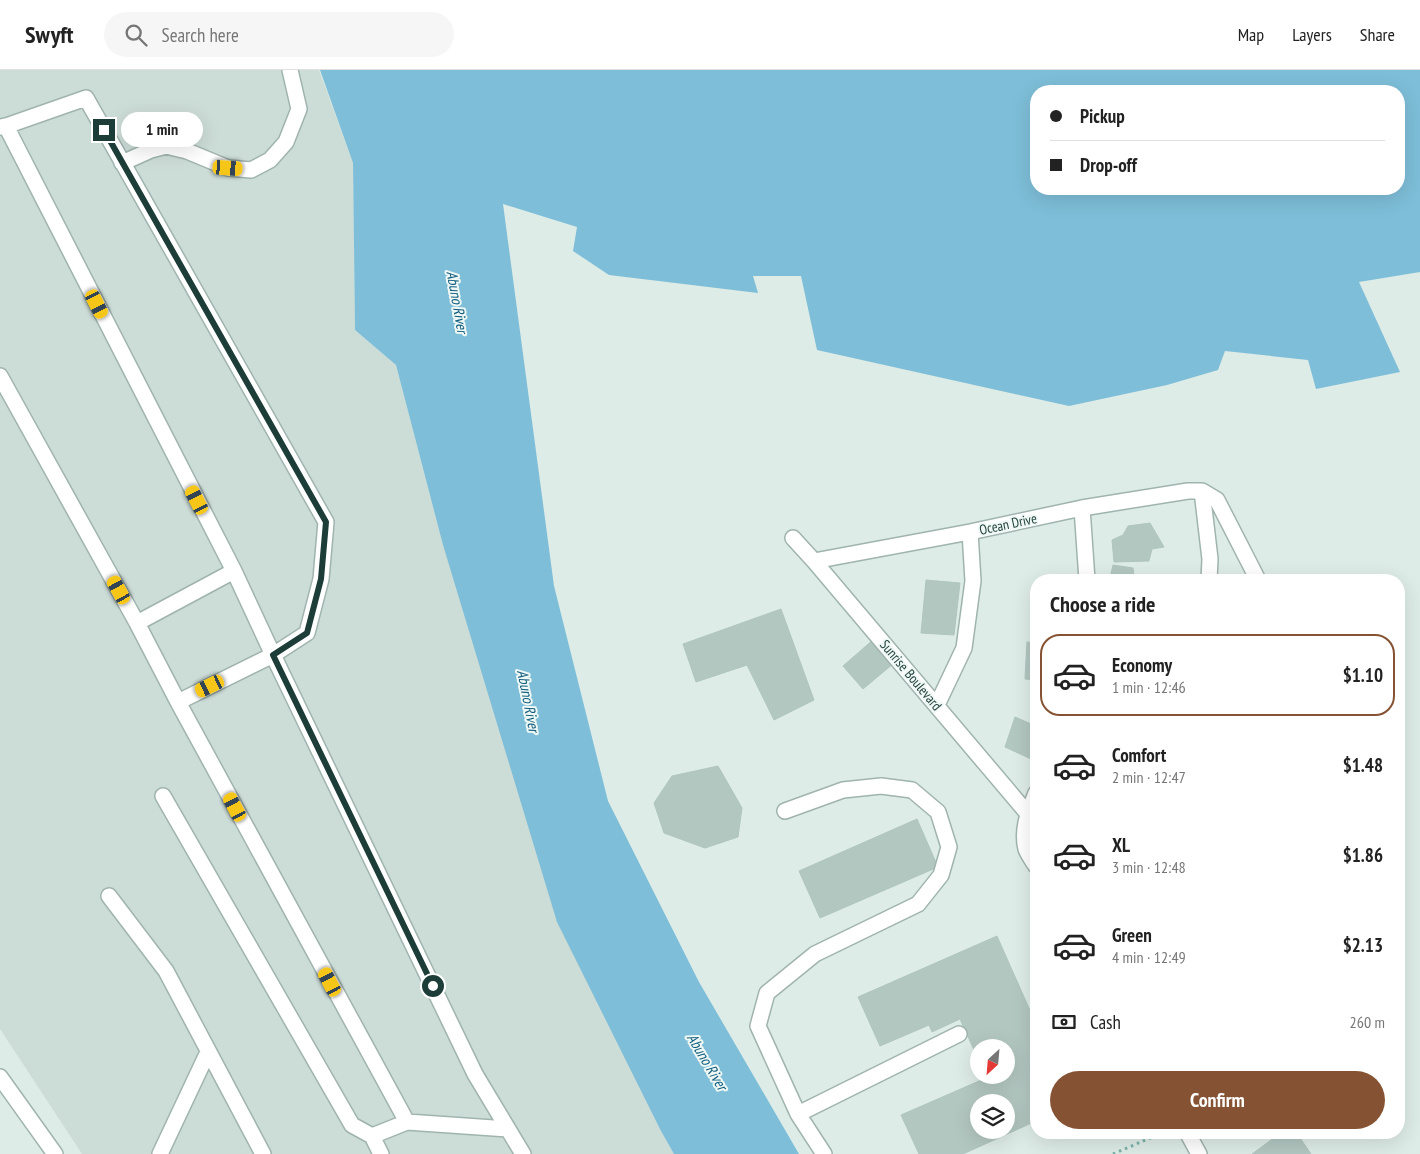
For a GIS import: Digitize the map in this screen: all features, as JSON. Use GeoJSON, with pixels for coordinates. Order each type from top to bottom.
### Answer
{"type":"FeatureCollection","features":[{"type":"Feature","properties":{"kind":"street"},"geometry":{"type":"LineString","coordinates":[[122,163],[151,150],[166,146],[187,151],[228,168],[251,170],[270,160],[286,142],[299,109],[290,70]]}},
{"type":"Feature","properties":{"kind":"street"},"geometry":{"type":"LineString","coordinates":[[178,702],[273,655],[307,633],[321,579],[326,522],[86,98],[3,126],[234,571],[273,655],[475,1074],[523,1154]]}},
{"type":"Feature","properties":{"kind":"street"},"geometry":{"type":"LineString","coordinates":[[0,376],[137,623],[406,1122]]}},
{"type":"Feature","properties":{"kind":"street","name":"Ocean Drive"},"geometry":{"type":"LineString","coordinates":[[814,561],[970,532],[1082,508],[1188,491],[1202,491]]}},
{"type":"Feature","properties":{"kind":"street"},"geometry":{"type":"LineString","coordinates":[[1202,491],[1210,560],[1209,574]]}},
{"type":"Feature","properties":{"kind":"street"},"geometry":{"type":"LineString","coordinates":[[1202,491],[1218,500],[1255,574]]}},
{"type":"Feature","properties":{"kind":"street"},"geometry":{"type":"LineString","coordinates":[[1082,508],[1087,574]]}},
{"type":"Feature","properties":{"kind":"street"},"geometry":{"type":"LineString","coordinates":[[937,705],[964,648],[973,580],[970,532]]}},
{"type":"Feature","properties":{"kind":"street","name":"Sunrise Boulevard"},"geometry":{"type":"LineString","coordinates":[[793,538],[937,705],[1030,809]]}},
{"type":"Feature","properties":{"kind":"street"},"geometry":{"type":"LineString","coordinates":[[137,623],[234,571]]}},
{"type":"Feature","properties":{"kind":"street"},"geometry":{"type":"LineString","coordinates":[[785,812],[843,790],[881,786],[912,790],[938,812],[949,847],[940,875],[918,904],[815,954],[767,992],[758,1026],[798,1114],[824,1154]]}},
{"type":"Feature","properties":{"kind":"street"},"geometry":{"type":"LineString","coordinates":[[162,796],[352,1124],[372,1136],[381,1154]]}},
{"type":"Feature","properties":{"kind":"street"},"geometry":{"type":"LineString","coordinates":[[1030,816],[1025,829],[1026,850],[1030,856]]}},
{"type":"Feature","properties":{"kind":"street"},"geometry":{"type":"LineString","coordinates":[[109,896],[166,971],[262,1154]]}},
{"type":"Feature","properties":{"kind":"street"},"geometry":{"type":"LineString","coordinates":[[798,1114],[959,1034]]}},
{"type":"Feature","properties":{"kind":"street"},"geometry":{"type":"LineString","coordinates":[[160,1154],[208,1052]]}},
{"type":"Feature","properties":{"kind":"street"},"geometry":{"type":"LineString","coordinates":[[0,1077],[55,1154]]}},
{"type":"Feature","properties":{"kind":"street"},"geometry":{"type":"LineString","coordinates":[[372,1136],[406,1122],[508,1129]]}},
{"type":"Feature","properties":{"kind":"street"},"geometry":{"type":"LineString","coordinates":[[1191,1139],[1199,1154]]}},
{"type":"Feature","properties":{"kind":"path"},"geometry":{"type":"LineString","coordinates":[[1113,1154],[1148,1139]]}},
{"type":"Feature","properties":{"kind":"shaded area"},"geometry":{"type":"Polygon","coordinates":[[[0,70],[319,70],[353,163],[355,330],[396,365],[443,545],[661,1131],[674,1154],[82,1154],[0,1029],[0,70]]]}},
{"type":"Feature","properties":{"kind":"water","name":"Abuno River"},"geometry":{"type":"Polygon","coordinates":[[[320,70],[1420,70],[1420,272],[1359,282],[1400,372],[1316,389],[1308,360],[1225,351],[1218,370],[1167,385],[1069,406],[817,350],[801,276],[753,276],[758,293],[609,275],[573,251],[577,227],[503,204],[554,586],[608,801],[699,982],[799,1154],[674,1154],[661,1131],[557,922],[443,545],[396,365],[355,330],[353,163],[320,70]]]}},
{"type":"Feature","properties":{"kind":"building"},"geometry":{"type":"Polygon","coordinates":[[[1150,523],[1164,547],[1152,549],[1149,561],[1114,562],[1112,540],[1123,535],[1128,526],[1150,523]]]}},
{"type":"Feature","properties":{"kind":"building"},"geometry":{"type":"Polygon","coordinates":[[[1113,565],[1133,568],[1134,574],[1111,574],[1113,565]]]}},
{"type":"Feature","properties":{"kind":"building"},"geometry":{"type":"Polygon","coordinates":[[[926,580],[960,583],[954,635],[921,633],[926,580]]]}},
{"type":"Feature","properties":{"kind":"building"},"geometry":{"type":"Polygon","coordinates":[[[781,609],[814,700],[774,720],[747,665],[696,682],[683,644],[781,609]]]}},
{"type":"Feature","properties":{"kind":"building"},"geometry":{"type":"Polygon","coordinates":[[[874,639],[894,663],[863,689],[843,666],[874,639]]]}},
{"type":"Feature","properties":{"kind":"building"},"geometry":{"type":"Polygon","coordinates":[[[1027,642],[1030,642],[1030,679],[1025,679],[1027,642]]]}},
{"type":"Feature","properties":{"kind":"building"},"geometry":{"type":"Polygon","coordinates":[[[1015,717],[1030,723],[1030,759],[1005,747],[1015,717]]]}},
{"type":"Feature","properties":{"kind":"building"},"geometry":{"type":"Polygon","coordinates":[[[718,766],[742,808],[738,837],[705,848],[664,833],[654,803],[672,776],[718,766]]]}},
{"type":"Feature","properties":{"kind":"building"},"geometry":{"type":"Polygon","coordinates":[[[917,819],[938,867],[820,918],[799,871],[917,819]]]}},
{"type":"Feature","properties":{"kind":"building"},"geometry":{"type":"Polygon","coordinates":[[[997,936],[1030,1010],[1030,1124],[1015,1130],[1015,1094],[970,1094],[970,1139],[996,1139],[963,1154],[919,1154],[901,1115],[972,1084],[1015,1084],[1015,1039],[970,1039],[970,1041],[960,1019],[932,1032],[929,1025],[880,1046],[858,997],[997,936]]]}},
{"type":"Feature","properties":{"kind":"building"},"geometry":{"type":"Polygon","coordinates":[[[1272,1139],[1301,1139],[1311,1154],[1252,1154],[1272,1139]]]}},
{"type":"Feature","properties":{"kind":"route"},"geometry":{"type":"LineString","coordinates":[[104,130],[326,522],[321,579],[307,633],[273,655],[433,986]]}}]}
